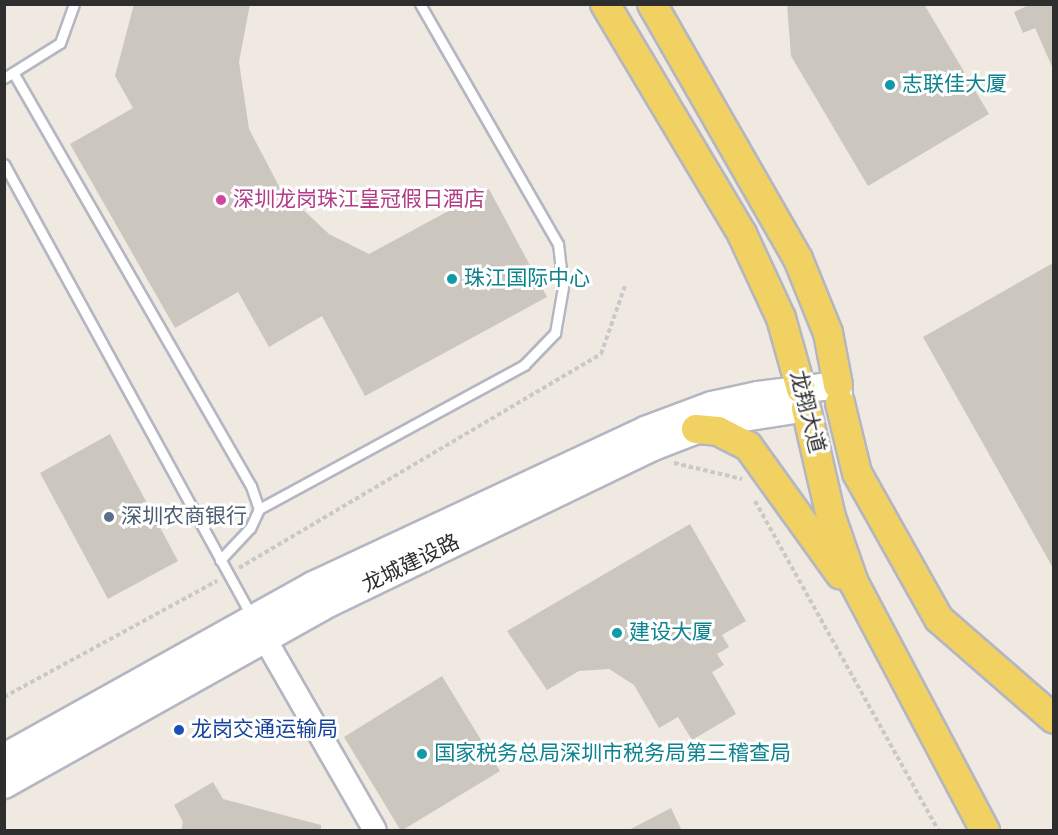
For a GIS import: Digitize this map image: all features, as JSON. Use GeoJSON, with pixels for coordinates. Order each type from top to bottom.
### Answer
{"type":"FeatureCollection","features":[{"type":"Feature","properties":{"kind":"main road","name":"龙翔大道"},"geometry":{"type":"LineString","coordinates":[[605,4],[742,234],[781,318],[804,399],[831,517],[869,615],[985,831]]}},
{"type":"Feature","properties":{"kind":"main road","name":"龙翔大道"},"geometry":{"type":"LineString","coordinates":[[652,4],[798,259],[828,333],[857,473],[939,619],[1053,719]]}},
{"type":"Feature","properties":{"kind":"main road","name":"龙城建设路"},"geometry":{"type":"LineString","coordinates":[[4,757],[259,629],[645,430],[712,405],[804,399],[839,394]]}},
{"type":"Feature","properties":{"kind":"main road","name":"龙城建设路"},"geometry":{"type":"LineString","coordinates":[[4,785],[259,629],[696,429],[804,399]]}},
{"type":"Feature","properties":{"kind":"main road"},"geometry":{"type":"LineString","coordinates":[[696,429],[729,434],[756,454],[869,615]]}},
{"type":"Feature","properties":{"kind":"street"},"geometry":{"type":"LineString","coordinates":[[259,629],[375,831]]}},
{"type":"Feature","properties":{"kind":"lane"},"geometry":{"type":"LineString","coordinates":[[74,4],[60,43],[9,76],[259,509]]}},
{"type":"Feature","properties":{"kind":"lane"},"geometry":{"type":"LineString","coordinates":[[220,560],[250,528],[259,509],[524,365],[555,333],[563,287],[558,244],[420,4]]}},
{"type":"Feature","properties":{"kind":"lane"},"geometry":{"type":"LineString","coordinates":[[4,164],[259,629]]}},
{"type":"Feature","properties":{"kind":"path"},"geometry":{"type":"LineString","coordinates":[[4,697],[228,574],[601,354],[625,286]]}},
{"type":"Feature","properties":{"kind":"path"},"geometry":{"type":"LineString","coordinates":[[661,460],[743,479],[938,831]]}},
{"type":"Feature","properties":{"kind":"building"},"geometry":{"type":"Polygon","coordinates":[[[134,4],[250,4],[239,62],[249,129],[280,188],[329,234],[369,254],[489,189],[547,297],[365,396],[322,316],[269,347],[238,292],[175,328],[70,144],[133,108],[115,76],[134,4]]]}},
{"type":"Feature","properties":{"kind":"building","name":"志联佳大厦"},"geometry":{"type":"Polygon","coordinates":[[[787,4],[924,4],[989,114],[868,186],[791,56],[787,4]]]}},
{"type":"Feature","properties":{"kind":"building"},"geometry":{"type":"Polygon","coordinates":[[[1031,4],[1053,4],[1053,69],[1035,28],[1023,33],[1014,12],[1031,4]]]}},
{"type":"Feature","properties":{"kind":"building"},"geometry":{"type":"Polygon","coordinates":[[[1053,263],[1053,568],[923,337],[1053,263]]]}},
{"type":"Feature","properties":{"kind":"building","name":"深圳农商银行"},"geometry":{"type":"Polygon","coordinates":[[[110,434],[178,561],[108,599],[40,473],[110,434]]]}},
{"type":"Feature","properties":{"kind":"building","name":"建设大厦"},"geometry":{"type":"Polygon","coordinates":[[[690,524],[746,621],[722,635],[729,647],[717,654],[724,665],[712,672],[736,714],[692,740],[678,717],[659,728],[634,685],[609,669],[579,671],[547,690],[507,631],[690,524]]]}},
{"type":"Feature","properties":{"kind":"building","name":"国家税务总局深圳市税务局第三稽查局"},"geometry":{"type":"Polygon","coordinates":[[[442,676],[500,771],[401,831],[344,737],[442,676]]]}},
{"type":"Feature","properties":{"kind":"building"},"geometry":{"type":"Polygon","coordinates":[[[213,782],[223,799],[321,825],[321,831],[181,831],[183,822],[174,805],[213,782]]]}},
{"type":"Feature","properties":{"kind":"building"},"geometry":{"type":"Polygon","coordinates":[[[671,808],[682,831],[627,831],[671,808]]]}},
{"type":"Feature","properties":{"kind":"place","name":"志联佳大厦"},"geometry":{"type":"Point","coordinates":[890,85]}},
{"type":"Feature","properties":{"kind":"place","name":"深圳龙岗珠江皇冠假日酒店"},"geometry":{"type":"Point","coordinates":[221,200]}},
{"type":"Feature","properties":{"kind":"place","name":"珠江国际中心"},"geometry":{"type":"Point","coordinates":[452,279]}},
{"type":"Feature","properties":{"kind":"place","name":"深圳农商银行"},"geometry":{"type":"Point","coordinates":[109,517]}},
{"type":"Feature","properties":{"kind":"place","name":"建设大厦"},"geometry":{"type":"Point","coordinates":[617,633]}},
{"type":"Feature","properties":{"kind":"place","name":"龙岗交通运输局"},"geometry":{"type":"Point","coordinates":[179,730]}},
{"type":"Feature","properties":{"kind":"place","name":"国家税务总局深圳市税务局第三稽查局"},"geometry":{"type":"Point","coordinates":[422,754]}}]}
